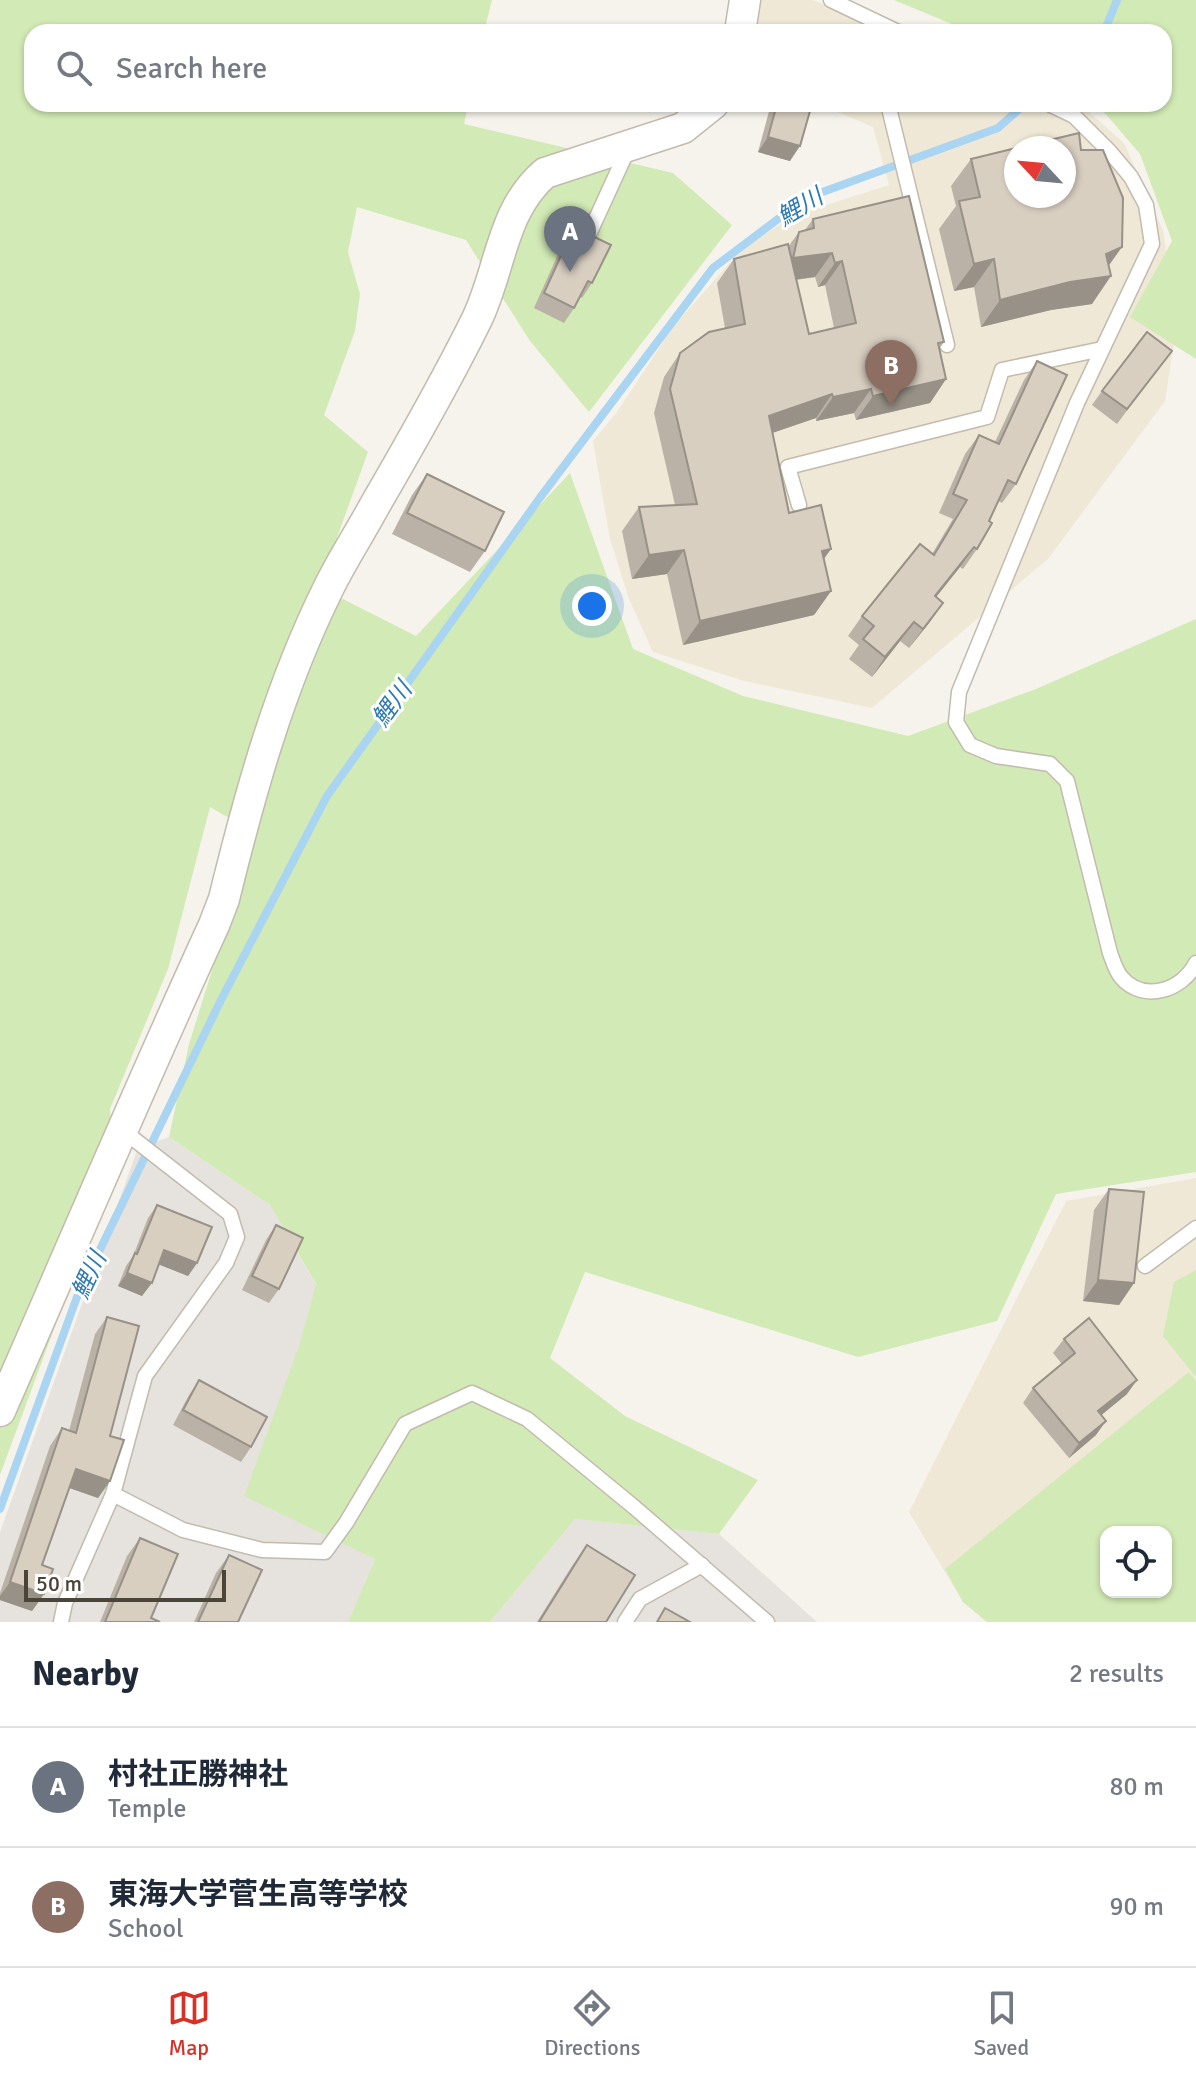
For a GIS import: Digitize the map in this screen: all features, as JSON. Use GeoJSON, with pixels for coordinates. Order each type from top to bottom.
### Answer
{"type":"FeatureCollection","features":[{"type":"Feature","properties":{"kind":"street"},"geometry":{"type":"LineString","coordinates":[[741,24],[745,0]]}},
{"type":"Feature","properties":{"kind":"street"},"geometry":{"type":"LineString","coordinates":[[0,1411],[126,1134],[224,899],[269,733],[307,633],[329,587],[447,380],[486,301],[519,200],[545,173],[683,128],[703,112]]}},
{"type":"Feature","properties":{"kind":"lane"},"geometry":{"type":"LineString","coordinates":[[831,0],[881,24]]}},
{"type":"Feature","properties":{"kind":"lane"},"geometry":{"type":"LineString","coordinates":[[867,17],[868,24]]}},
{"type":"Feature","properties":{"kind":"lane"},"geometry":{"type":"LineString","coordinates":[[890,112],[947,345]]}},
{"type":"Feature","properties":{"kind":"lane"},"geometry":{"type":"LineString","coordinates":[[1066,112],[1074,116],[1131,177],[1146,205],[1152,244],[1077,403],[959,692],[956,722],[970,745],[996,756],[1050,764],[1067,781],[1110,953],[1120,977],[1139,991],[1168,990],[1192,972],[1196,963]]}},
{"type":"Feature","properties":{"kind":"lane"},"geometry":{"type":"LineString","coordinates":[[585,243],[629,145]]}},
{"type":"Feature","properties":{"kind":"lane"},"geometry":{"type":"LineString","coordinates":[[799,505],[788,467],[987,417],[1002,370],[1102,349]]}},
{"type":"Feature","properties":{"kind":"lane"},"geometry":{"type":"LineString","coordinates":[[61,1622],[65,1603],[113,1494],[145,1376],[226,1263],[237,1237],[230,1214],[126,1134]]}},
{"type":"Feature","properties":{"kind":"lane"},"geometry":{"type":"LineString","coordinates":[[1145,1266],[1196,1228]]}},
{"type":"Feature","properties":{"kind":"lane"},"geometry":{"type":"LineString","coordinates":[[113,1494],[183,1530],[262,1550],[325,1552],[346,1523],[405,1424],[472,1393],[527,1419],[767,1622]]}},
{"type":"Feature","properties":{"kind":"lane"},"geometry":{"type":"LineString","coordinates":[[625,1622],[640,1599],[702,1565]]}},
{"type":"Feature","properties":{"kind":"shaded area"},"geometry":{"type":"Polygon","coordinates":[[[761,0],[812,0],[878,24],[757,24],[761,0]]]}},
{"type":"Feature","properties":{"kind":"shaded area"},"geometry":{"type":"Polygon","coordinates":[[[838,112],[1089,112],[1124,143],[1163,230],[1177,323],[1165,401],[1048,559],[872,708],[744,681],[653,652],[629,599],[610,539],[593,441],[617,412],[673,327],[734,258],[761,236],[798,214],[889,185],[873,127],[838,112]]]}},
{"type":"Feature","properties":{"kind":"shaded area"},"geometry":{"type":"Polygon","coordinates":[[[169,1137],[270,1205],[316,1285],[299,1346],[375,1559],[348,1622],[0,1622],[0,1532],[138,1148],[169,1137]]]}},
{"type":"Feature","properties":{"kind":"shaded area"},"geometry":{"type":"Polygon","coordinates":[[[1196,1178],[1196,1622],[987,1622],[963,1602],[909,1512],[1066,1201],[1196,1178]]]}},
{"type":"Feature","properties":{"kind":"shaded area"},"geometry":{"type":"Polygon","coordinates":[[[575,1519],[719,1534],[817,1622],[490,1622],[575,1519]]]}},
{"type":"Feature","properties":{"kind":"green space"},"geometry":{"type":"Polygon","coordinates":[[[0,0],[492,0],[486,24],[24,24],[24,112],[466,112],[464,124],[673,173],[732,225],[589,412],[530,341],[466,240],[357,207],[348,252],[360,294],[355,331],[324,415],[368,452],[319,587],[416,636],[570,473],[633,649],[743,696],[908,736],[1036,689],[1196,619],[1196,1172],[1056,1194],[997,1321],[858,1357],[585,1272],[550,1358],[625,1416],[758,1480],[719,1534],[575,1519],[490,1622],[348,1622],[375,1559],[244,1496],[299,1346],[316,1284],[270,1205],[169,1137],[189,1044],[255,833],[210,807],[168,969],[110,1109],[113,1149],[61,1310],[0,1475],[0,0]]]}},
{"type":"Feature","properties":{"kind":"green space"},"geometry":{"type":"Polygon","coordinates":[[[894,0],[1196,0],[1196,359],[1130,317],[1172,241],[1140,154],[1104,112],[1172,112],[1172,24],[952,24],[894,0]]]}},
{"type":"Feature","properties":{"kind":"green space"},"geometry":{"type":"Polygon","coordinates":[[[1196,1270],[1196,1377],[1163,1336],[1174,1282],[1196,1270]]]}},
{"type":"Feature","properties":{"kind":"green space"},"geometry":{"type":"Polygon","coordinates":[[[1189,1372],[1196,1381],[1196,1622],[987,1622],[963,1602],[945,1569],[1189,1372]]]}},
{"type":"Feature","properties":{"kind":"building"},"geometry":{"type":"Polygon","coordinates":[[[775,112],[810,112],[800,146],[768,137],[775,112]]]}},
{"type":"Feature","properties":{"kind":"building"},"geometry":{"type":"Polygon","coordinates":[[[1079,133],[1081,150],[1103,150],[1123,198],[1122,247],[1106,254],[1111,276],[1070,282],[1000,300],[994,259],[974,264],[959,201],[980,197],[971,159],[1004,151],[1004,208],[1076,208],[1076,136],[1066,136],[1079,133]]]}},
{"type":"Feature","properties":{"kind":"building"},"geometry":{"type":"Polygon","coordinates":[[[909,196],[944,342],[938,343],[946,379],[873,396],[871,389],[833,397],[832,394],[769,416],[789,513],[821,505],[831,549],[822,551],[831,591],[700,621],[684,550],[649,555],[639,507],[697,504],[670,389],[680,353],[709,332],[745,324],[734,259],[788,244],[809,334],[856,323],[842,261],[835,263],[832,253],[793,258],[799,232],[814,228],[813,219],[909,196]]]}},
{"type":"Feature","properties":{"kind":"building"},"geometry":{"type":"Polygon","coordinates":[[[574,227],[611,245],[592,283],[588,281],[574,308],[544,293],[574,227]]]}},
{"type":"Feature","properties":{"kind":"building"},"geometry":{"type":"Polygon","coordinates":[[[1147,332],[1172,351],[1127,409],[1102,391],[1147,332]]]}},
{"type":"Feature","properties":{"kind":"building"},"geometry":{"type":"Polygon","coordinates":[[[1037,361],[1067,375],[1016,484],[1008,480],[989,521],[992,523],[977,549],[974,547],[935,596],[943,603],[923,629],[914,622],[885,657],[863,639],[874,626],[862,616],[920,544],[934,555],[967,500],[953,494],[979,435],[999,444],[1037,361]]]}},
{"type":"Feature","properties":{"kind":"building"},"geometry":{"type":"Polygon","coordinates":[[[427,474],[504,512],[485,551],[407,513],[427,474]]]}},
{"type":"Feature","properties":{"kind":"building"},"geometry":{"type":"Polygon","coordinates":[[[1109,1189],[1144,1192],[1134,1283],[1098,1280],[1109,1189]]]}},
{"type":"Feature","properties":{"kind":"building"},"geometry":{"type":"Polygon","coordinates":[[[157,1205],[212,1227],[197,1263],[164,1250],[152,1283],[127,1273],[157,1205]]]}},
{"type":"Feature","properties":{"kind":"building"},"geometry":{"type":"Polygon","coordinates":[[[276,1225],[303,1238],[279,1289],[252,1276],[276,1225]]]}},
{"type":"Feature","properties":{"kind":"building"},"geometry":{"type":"Polygon","coordinates":[[[107,1317],[139,1326],[110,1436],[124,1440],[110,1481],[76,1469],[42,1565],[53,1569],[44,1594],[10,1582],[62,1428],[76,1433],[107,1317]]]}},
{"type":"Feature","properties":{"kind":"building"},"geometry":{"type":"Polygon","coordinates":[[[1089,1318],[1137,1380],[1098,1411],[1106,1421],[1079,1443],[1033,1388],[1075,1353],[1064,1339],[1089,1318]]]}},
{"type":"Feature","properties":{"kind":"building"},"geometry":{"type":"Polygon","coordinates":[[[199,1380],[267,1417],[251,1447],[183,1410],[199,1380]]]}},
{"type":"Feature","properties":{"kind":"building"},"geometry":{"type":"Polygon","coordinates":[[[140,1538],[178,1554],[151,1618],[160,1622],[105,1622],[140,1538]]]}},
{"type":"Feature","properties":{"kind":"building"},"geometry":{"type":"Polygon","coordinates":[[[587,1545],[635,1575],[606,1622],[539,1622],[587,1545]]]}},
{"type":"Feature","properties":{"kind":"building"},"geometry":{"type":"Polygon","coordinates":[[[229,1555],[262,1570],[238,1622],[198,1622],[229,1555]]]}},
{"type":"Feature","properties":{"kind":"building"},"geometry":{"type":"Polygon","coordinates":[[[665,1608],[690,1622],[657,1622],[665,1608]]]}},
{"type":"Feature","properties":{"kind":"waterway","name":"鯉川"},"geometry":{"type":"LineString","coordinates":[[1107,24],[1117,0]]}},
{"type":"Feature","properties":{"kind":"waterway","name":"鯉川"},"geometry":{"type":"LineString","coordinates":[[0,1509],[77,1297],[221,1000],[327,796],[539,499],[713,268],[806,198],[998,128],[1016,112]]}},
{"type":"Feature","properties":{"kind":"place","name":"村社正勝神社"},"geometry":{"type":"Point","coordinates":[570,272]}},
{"type":"Feature","properties":{"kind":"place","name":"東海大学菅生高等学校"},"geometry":{"type":"Point","coordinates":[891,406]}}]}
